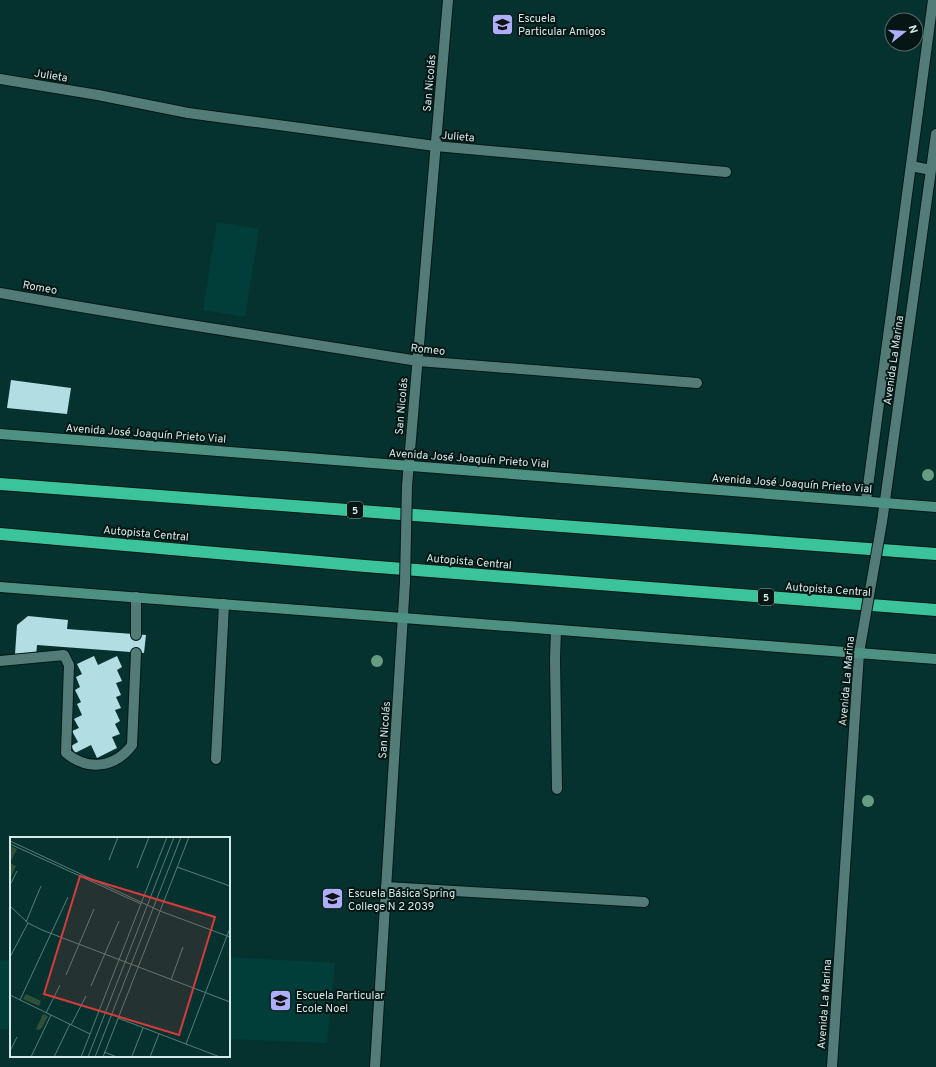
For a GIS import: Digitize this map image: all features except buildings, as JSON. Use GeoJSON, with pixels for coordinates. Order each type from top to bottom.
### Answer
{"type":"FeatureCollection","features":[{"type":"Feature","properties":{"kind":"highway","name":"5"},"geometry":{"type":"LineString","coordinates":[[0,484],[936,554]]}},
{"type":"Feature","properties":{"kind":"highway","name":"Autopista Central"},"geometry":{"type":"LineString","coordinates":[[0,534],[365,566],[936,610]]}},
{"type":"Feature","properties":{"kind":"main road","name":"Avenida José Joaquín Prieto Vial"},"geometry":{"type":"LineString","coordinates":[[0,434],[936,507]]}},
{"type":"Feature","properties":{"kind":"main road"},"geometry":{"type":"LineString","coordinates":[[0,587],[936,659]]}},
{"type":"Feature","properties":{"kind":"street","name":"San Nicolás"},"geometry":{"type":"LineString","coordinates":[[375,1067],[405,582],[408,465],[448,0]]}},
{"type":"Feature","properties":{"kind":"street","name":"Avenida La Marina"},"geometry":{"type":"LineString","coordinates":[[866,501],[933,0]]}},
{"type":"Feature","properties":{"kind":"street","name":"Julieta"},"geometry":{"type":"LineString","coordinates":[[0,79],[98,95],[188,113],[435,146],[726,172]]}},
{"type":"Feature","properties":{"kind":"street","name":"Avenida La Marina"},"geometry":{"type":"LineString","coordinates":[[832,1067],[859,653],[886,502],[936,134]]}},
{"type":"Feature","properties":{"kind":"street"},"geometry":{"type":"LineString","coordinates":[[911,166],[931,170]]}},
{"type":"Feature","properties":{"kind":"street","name":"Romeo"},"geometry":{"type":"LineString","coordinates":[[0,293],[418,361],[696,383]]}},
{"type":"Feature","properties":{"kind":"street"},"geometry":{"type":"LineString","coordinates":[[136,597],[136,635]]}},
{"type":"Feature","properties":{"kind":"street"},"geometry":{"type":"LineString","coordinates":[[216,759],[224,604]]}},
{"type":"Feature","properties":{"kind":"street"},"geometry":{"type":"LineString","coordinates":[[556,630],[557,789]]}},
{"type":"Feature","properties":{"kind":"street"},"geometry":{"type":"LineString","coordinates":[[0,661],[64,655],[70,665],[66,753],[78,762],[109,764],[126,753],[132,745],[136,653]]}},
{"type":"Feature","properties":{"kind":"street"},"geometry":{"type":"LineString","coordinates":[[386,887],[644,902]]}},
{"type":"Feature","properties":{"kind":"shaded area"},"geometry":{"type":"Polygon","coordinates":[[[217,222],[259,229],[245,317],[203,310],[217,222]]]}},
{"type":"Feature","properties":{"kind":"shaded area","name":"Escuela Particular Ecole Noel"},"geometry":{"type":"Polygon","coordinates":[[[230,957],[335,963],[327,1043],[230,1039],[230,957]]]}},
{"type":"Feature","properties":{"kind":"shaded area"},"geometry":{"type":"Polygon","coordinates":[[[0,960],[10,961],[10,1030],[0,1029],[0,960]]]}},
{"type":"Feature","properties":{"kind":"place","name":"Escuela Particular Amigos"},"geometry":{"type":"Point","coordinates":[502,24]}},
{"type":"Feature","properties":{"kind":"place","name":"Escuela Básica Spring College N 2 2039"},"geometry":{"type":"Point","coordinates":[332,899]}},
{"type":"Feature","properties":{"kind":"place","name":"Escuela Particular Ecole Noel"},"geometry":{"type":"Point","coordinates":[280,1001]}}]}
